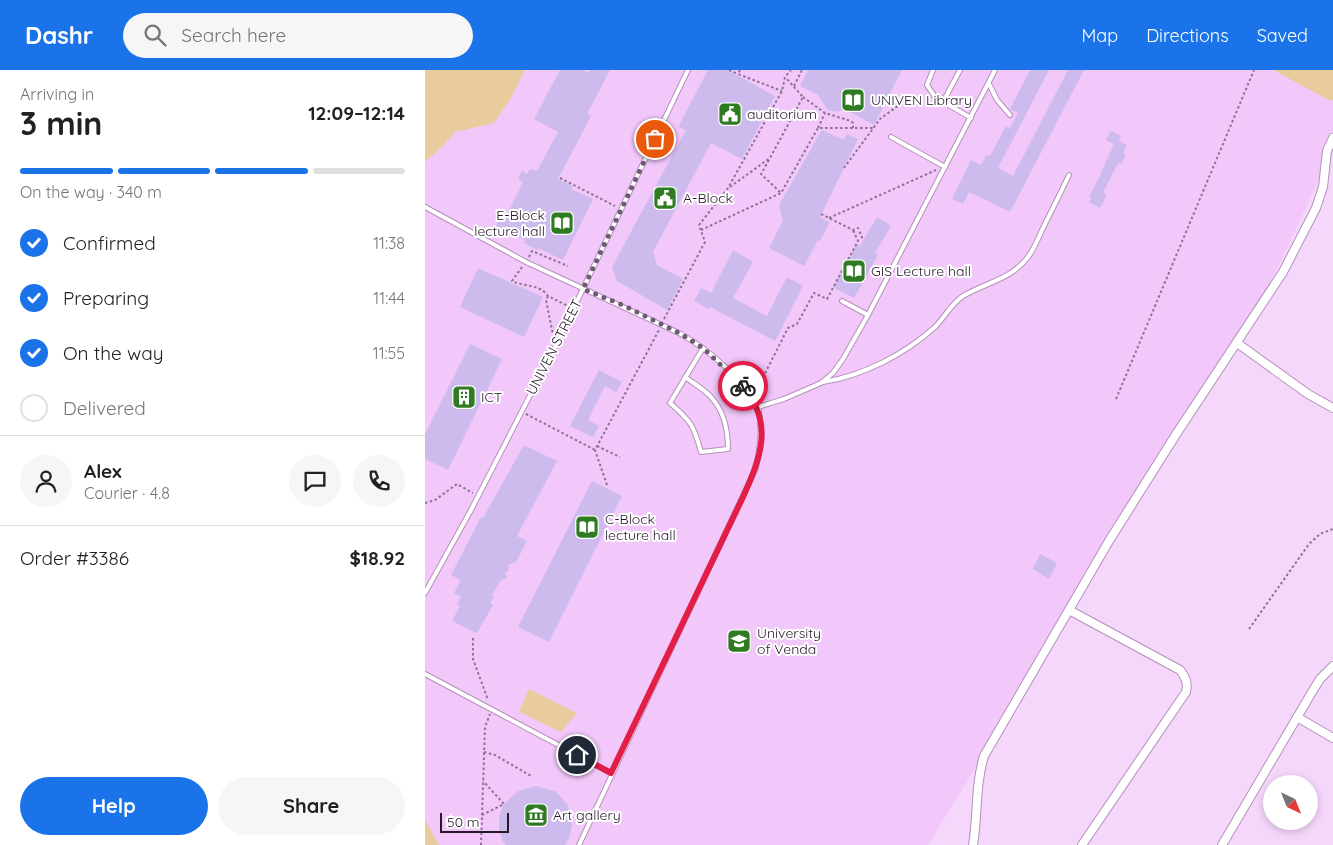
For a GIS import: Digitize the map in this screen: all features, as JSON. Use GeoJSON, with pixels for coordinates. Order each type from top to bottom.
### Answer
{"type":"FeatureCollection","features":[{"type":"Feature","properties":{"kind":"street"},"geometry":{"type":"LineString","coordinates":[[973,845],[976,801],[980,769],[984,756],[1109,541],[1156,465],[1283,272],[1316,208],[1323,187],[1327,151],[1333,138]]}},
{"type":"Feature","properties":{"kind":"street"},"geometry":{"type":"LineString","coordinates":[[1237,343],[1308,394],[1333,408]]}},
{"type":"Feature","properties":{"kind":"street"},"geometry":{"type":"LineString","coordinates":[[1069,610],[1180,670],[1186,678],[1187,685],[1186,692],[1082,845]]}},
{"type":"Feature","properties":{"kind":"street"},"geometry":{"type":"LineString","coordinates":[[1223,845],[1320,679],[1333,666]]}},
{"type":"Feature","properties":{"kind":"street"},"geometry":{"type":"LineString","coordinates":[[1297,717],[1333,738]]}},
{"type":"Feature","properties":{"kind":"lane","name":"UNIVEN STREET"},"geometry":{"type":"LineString","coordinates":[[425,593],[556,345],[688,70]]}},
{"type":"Feature","properties":{"kind":"lane"},"geometry":{"type":"LineString","coordinates":[[933,70],[927,85],[932,94],[971,118]]}},
{"type":"Feature","properties":{"kind":"lane"},"geometry":{"type":"LineString","coordinates":[[943,102],[960,70]]}},
{"type":"Feature","properties":{"kind":"lane"},"geometry":{"type":"LineString","coordinates":[[821,383],[833,373],[843,359],[868,315],[995,70]]}},
{"type":"Feature","properties":{"kind":"lane"},"geometry":{"type":"LineString","coordinates":[[989,84],[997,100],[1010,116]]}},
{"type":"Feature","properties":{"kind":"lane"},"geometry":{"type":"LineString","coordinates":[[891,137],[945,167]]}},
{"type":"Feature","properties":{"kind":"lane"},"geometry":{"type":"LineString","coordinates":[[758,407],[784,399],[821,383],[838,380],[870,367],[913,345],[941,322],[949,310],[962,297],[991,285],[1008,275],[1028,258],[1069,175]]}},
{"type":"Feature","properties":{"kind":"lane"},"geometry":{"type":"LineString","coordinates":[[425,206],[526,262],[583,289],[625,306],[681,334],[703,348],[737,379],[753,398],[762,421],[756,468],[611,773],[579,845]]}},
{"type":"Feature","properties":{"kind":"lane"},"geometry":{"type":"LineString","coordinates":[[842,301],[868,315]]}},
{"type":"Feature","properties":{"kind":"lane"},"geometry":{"type":"LineString","coordinates":[[685,377],[711,396],[722,412],[729,448],[701,452],[695,430],[687,418],[671,404],[685,377],[703,348]]}},
{"type":"Feature","properties":{"kind":"lane"},"geometry":{"type":"LineString","coordinates":[[425,674],[611,773]]}},
{"type":"Feature","properties":{"kind":"path"},"geometry":{"type":"LineString","coordinates":[[729,70],[782,91]]}},
{"type":"Feature","properties":{"kind":"path"},"geometry":{"type":"LineString","coordinates":[[738,74],[740,70]]}},
{"type":"Feature","properties":{"kind":"path"},"geometry":{"type":"LineString","coordinates":[[595,450],[705,242],[699,225],[728,188],[782,91],[785,76],[791,70]]}},
{"type":"Feature","properties":{"kind":"path"},"geometry":{"type":"LineString","coordinates":[[793,86],[802,70]]}},
{"type":"Feature","properties":{"kind":"path"},"geometry":{"type":"LineString","coordinates":[[1116,399],[1253,70]]}},
{"type":"Feature","properties":{"kind":"path"},"geometry":{"type":"LineString","coordinates":[[785,76],[803,96],[825,113],[851,121],[853,128]]}},
{"type":"Feature","properties":{"kind":"path"},"geometry":{"type":"LineString","coordinates":[[781,193],[761,174],[803,96]]}},
{"type":"Feature","properties":{"kind":"path"},"geometry":{"type":"LineString","coordinates":[[844,168],[880,119],[906,100]]}},
{"type":"Feature","properties":{"kind":"path"},"geometry":{"type":"LineString","coordinates":[[701,230],[781,193],[825,113]]}},
{"type":"Feature","properties":{"kind":"path"},"geometry":{"type":"LineString","coordinates":[[818,128],[873,128]]}},
{"type":"Feature","properties":{"kind":"path"},"geometry":{"type":"LineString","coordinates":[[728,188],[770,158]]}},
{"type":"Feature","properties":{"kind":"path"},"geometry":{"type":"LineString","coordinates":[[829,218],[945,167]]}},
{"type":"Feature","properties":{"kind":"path"},"geometry":{"type":"LineString","coordinates":[[560,178],[622,209]]}},
{"type":"Feature","properties":{"kind":"path"},"geometry":{"type":"LineString","coordinates":[[821,214],[853,230],[858,228],[863,240]]}},
{"type":"Feature","properties":{"kind":"path"},"geometry":{"type":"LineString","coordinates":[[753,398],[789,328],[797,324],[814,293],[827,299],[857,241],[853,230]]}},
{"type":"Feature","properties":{"kind":"path"},"geometry":{"type":"LineString","coordinates":[[568,266],[532,251],[513,281],[519,284],[528,284],[574,308]]}},
{"type":"Feature","properties":{"kind":"path"},"geometry":{"type":"LineString","coordinates":[[548,296],[546,300],[556,345]]}},
{"type":"Feature","properties":{"kind":"path"},"geometry":{"type":"LineString","coordinates":[[521,411],[595,450],[607,485]]}},
{"type":"Feature","properties":{"kind":"path"},"geometry":{"type":"LineString","coordinates":[[597,446],[619,457]]}},
{"type":"Feature","properties":{"kind":"path"},"geometry":{"type":"LineString","coordinates":[[425,503],[435,500],[457,484],[478,495]]}},
{"type":"Feature","properties":{"kind":"path"},"geometry":{"type":"LineString","coordinates":[[1249,629],[1309,544],[1320,534],[1333,529]]}},
{"type":"Feature","properties":{"kind":"path"},"geometry":{"type":"LineString","coordinates":[[473,638],[473,660],[491,709],[485,727],[481,845]]}},
{"type":"Feature","properties":{"kind":"path"},"geometry":{"type":"LineString","coordinates":[[484,752],[531,776]]}},
{"type":"Feature","properties":{"kind":"path"},"geometry":{"type":"LineString","coordinates":[[482,815],[504,804],[483,781]]}},
{"type":"Feature","properties":{"kind":"shaded area","name":"University of Venda"},"geometry":{"type":"Polygon","coordinates":[[[425,70],[1333,70],[1333,150],[1259,307],[928,845],[425,845],[425,70]]]}},
{"type":"Feature","properties":{"kind":"shaded area"},"geometry":{"type":"Polygon","coordinates":[[[425,70],[525,70],[511,98],[494,123],[455,132],[425,162],[425,70]]]}},
{"type":"Feature","properties":{"kind":"shaded area"},"geometry":{"type":"Polygon","coordinates":[[[1273,70],[1333,70],[1333,101],[1329,100],[1273,70]]]}},
{"type":"Feature","properties":{"kind":"shaded area"},"geometry":{"type":"Polygon","coordinates":[[[529,689],[577,713],[561,732],[519,712],[529,689]]]}},
{"type":"Feature","properties":{"kind":"shaded area"},"geometry":{"type":"Polygon","coordinates":[[[425,820],[439,845],[425,845],[425,820]]]}},
{"type":"Feature","properties":{"kind":"building"},"geometry":{"type":"Polygon","coordinates":[[[560,70],[583,70],[589,73],[590,70],[610,70],[587,114],[591,116],[558,179],[573,186],[571,189],[593,199],[563,260],[538,248],[537,250],[524,243],[525,240],[496,226],[499,219],[494,217],[497,210],[507,215],[523,182],[518,179],[522,171],[527,174],[530,169],[537,171],[558,132],[534,119],[560,70]]]}},
{"type":"Feature","properties":{"kind":"building"},"geometry":{"type":"Polygon","coordinates":[[[708,70],[727,70],[775,96],[742,159],[711,143],[653,252],[657,265],[683,279],[667,310],[617,281],[612,267],[686,130],[678,127],[708,70]]]}},
{"type":"Feature","properties":{"kind":"building","name":"UNIVEN Library"},"geometry":{"type":"Polygon","coordinates":[[[808,70],[902,70],[874,125],[844,109],[838,112],[828,110],[818,95],[800,86],[808,70]]]}},
{"type":"Feature","properties":{"kind":"building"},"geometry":{"type":"Polygon","coordinates":[[[1030,70],[1049,70],[998,168],[1013,176],[1068,70],[1084,70],[1010,212],[969,192],[963,204],[952,199],[971,160],[981,165],[986,155],[990,156],[1006,126],[1010,128],[1018,113],[1010,109],[1030,70]]]}},
{"type":"Feature","properties":{"kind":"building"},"geometry":{"type":"Polygon","coordinates":[[[822,130],[844,140],[847,134],[858,139],[820,217],[830,222],[804,266],[769,248],[783,221],[779,205],[822,130]]]}},
{"type":"Feature","properties":{"kind":"building"},"geometry":{"type":"Polygon","coordinates":[[[1111,131],[1121,136],[1119,141],[1127,145],[1123,153],[1126,155],[1121,164],[1118,163],[1103,193],[1107,195],[1100,208],[1089,202],[1091,198],[1089,197],[1114,144],[1106,140],[1111,131]]]}},
{"type":"Feature","properties":{"kind":"building"},"geometry":{"type":"Polygon","coordinates":[[[877,217],[891,226],[875,253],[878,255],[854,298],[833,287],[857,244],[860,246],[877,217]]]}},
{"type":"Feature","properties":{"kind":"building"},"geometry":{"type":"Polygon","coordinates":[[[733,250],[753,262],[733,298],[767,316],[787,277],[803,286],[775,341],[710,307],[708,309],[694,301],[701,288],[711,293],[733,250]]]}},
{"type":"Feature","properties":{"kind":"building"},"geometry":{"type":"Polygon","coordinates":[[[478,268],[543,297],[524,337],[460,307],[478,268]]]}},
{"type":"Feature","properties":{"kind":"building","name":"ICT"},"geometry":{"type":"Polygon","coordinates":[[[470,344],[502,359],[448,470],[425,459],[425,434],[470,344]]]}},
{"type":"Feature","properties":{"kind":"building"},"geometry":{"type":"Polygon","coordinates":[[[599,370],[622,382],[616,392],[605,386],[588,420],[599,426],[593,437],[570,426],[599,370]]]}},
{"type":"Feature","properties":{"kind":"building"},"geometry":{"type":"Polygon","coordinates":[[[524,445],[557,461],[517,536],[527,541],[516,562],[508,565],[509,571],[505,572],[507,578],[501,580],[492,595],[494,597],[490,603],[493,605],[477,633],[452,621],[460,606],[457,604],[461,597],[454,593],[461,580],[451,575],[481,517],[483,518],[524,445]]]}},
{"type":"Feature","properties":{"kind":"building"},"geometry":{"type":"Polygon","coordinates":[[[592,481],[622,496],[549,642],[518,627],[592,481]]]}},
{"type":"Feature","properties":{"kind":"building"},"geometry":{"type":"Polygon","coordinates":[[[1040,554],[1057,563],[1049,579],[1033,569],[1040,554]]]}},
{"type":"Feature","properties":{"kind":"building","name":"Art gallery"},"geometry":{"type":"Polygon","coordinates":[[[536,786],[555,791],[568,805],[572,823],[570,836],[565,845],[506,845],[502,840],[499,828],[499,816],[504,804],[518,791],[536,786]]]}},
{"type":"Feature","properties":{"kind":"way so far"},"geometry":{"type":"LineString","coordinates":[[655,139],[583,289],[625,306],[699,344],[743,386]]}},
{"type":"Feature","properties":{"kind":"place","name":"UNIVEN Library"},"geometry":{"type":"Point","coordinates":[853,100]}},
{"type":"Feature","properties":{"kind":"place","name":"auditorium"},"geometry":{"type":"Point","coordinates":[730,114]}},
{"type":"Feature","properties":{"kind":"place","name":"A-Block"},"geometry":{"type":"Point","coordinates":[665,198]}},
{"type":"Feature","properties":{"kind":"place","name":"E-Block lecture hall"},"geometry":{"type":"Point","coordinates":[562,223]}},
{"type":"Feature","properties":{"kind":"place","name":"GIS Lecture hall"},"geometry":{"type":"Point","coordinates":[854,271]}},
{"type":"Feature","properties":{"kind":"place","name":"ICT"},"geometry":{"type":"Point","coordinates":[464,397]}},
{"type":"Feature","properties":{"kind":"place","name":"C-Block lecture hall"},"geometry":{"type":"Point","coordinates":[587,527]}},
{"type":"Feature","properties":{"kind":"place","name":"University of Venda"},"geometry":{"type":"Point","coordinates":[739,641]}},
{"type":"Feature","properties":{"kind":"place","name":"Art gallery"},"geometry":{"type":"Point","coordinates":[536,815]}},
{"type":"Feature","properties":{"kind":"route"},"geometry":{"type":"LineString","coordinates":[[577,755],[611,773],[743,497],[756,468],[762,421],[758,407],[743,386]]}}]}
